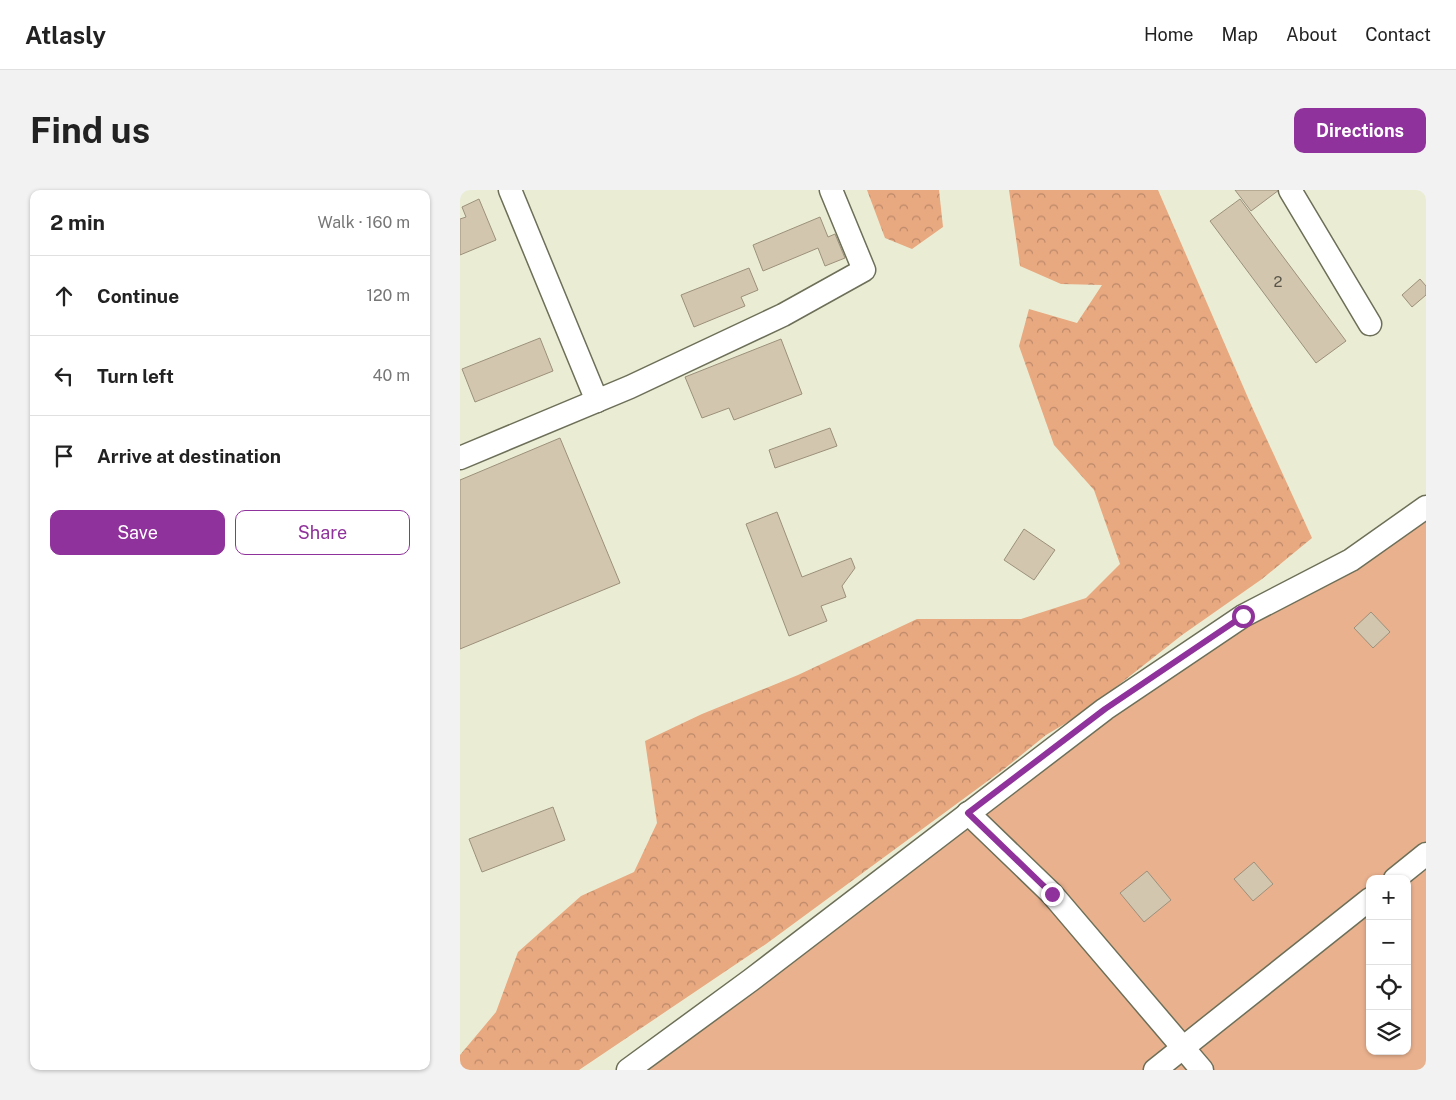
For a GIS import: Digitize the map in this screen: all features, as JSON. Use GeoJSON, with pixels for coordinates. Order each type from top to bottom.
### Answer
{"type":"FeatureCollection","features":[{"type":"Feature","properties":{"kind":"street"},"geometry":{"type":"LineString","coordinates":[[510,190],[597,401]]}},
{"type":"Feature","properties":{"kind":"street"},"geometry":{"type":"LineString","coordinates":[[460,458],[597,401],[783,315],[864,270],[830,190]]}},
{"type":"Feature","properties":{"kind":"street"},"geometry":{"type":"LineString","coordinates":[[1290,190],[1370,324]]}},
{"type":"Feature","properties":{"kind":"street"},"geometry":{"type":"LineString","coordinates":[[628,1070],[751,980],[1105,709],[1235,622],[1351,560],[1426,507]]}},
{"type":"Feature","properties":{"kind":"street"},"geometry":{"type":"LineString","coordinates":[[968,813],[1052,894],[1202,1070]]}},
{"type":"Feature","properties":{"kind":"street"},"geometry":{"type":"LineString","coordinates":[[1400,875],[1426,854]]}},
{"type":"Feature","properties":{"kind":"street"},"geometry":{"type":"LineString","coordinates":[[1156,1070],[1366,902]]}},
{"type":"Feature","properties":{"kind":"shaded area"},"geometry":{"type":"Polygon","coordinates":[[[1426,518],[1426,1070],[635,1070],[1144,690],[1267,609],[1426,518]]]}},
{"type":"Feature","properties":{"kind":"green space"},"geometry":{"type":"Polygon","coordinates":[[[867,190],[939,190],[943,227],[912,249],[885,238],[867,190]]]}},
{"type":"Feature","properties":{"kind":"green space"},"geometry":{"type":"Polygon","coordinates":[[[1009,190],[1158,190],[1252,407],[1312,538],[1262,579],[1182,635],[1083,713],[1046,735],[1004,769],[766,944],[579,1070],[460,1070],[460,1055],[496,1012],[518,952],[581,896],[634,872],[657,823],[645,741],[702,714],[798,675],[917,619],[1021,619],[1086,598],[1120,564],[1094,490],[1054,445],[1019,346],[1029,309],[1077,323],[1102,285],[1061,284],[1020,266],[1009,190]]]}},
{"type":"Feature","properties":{"kind":"building"},"geometry":{"type":"Polygon","coordinates":[[[1235,190],[1279,190],[1251,211],[1235,190]]]}},
{"type":"Feature","properties":{"kind":"building"},"geometry":{"type":"Polygon","coordinates":[[[479,199],[496,240],[460,255],[460,219],[466,217],[462,207],[479,199]]]}},
{"type":"Feature","properties":{"kind":"building"},"geometry":{"type":"Polygon","coordinates":[[[1240,199],[1346,341],[1316,363],[1210,221],[1240,199]]]}},
{"type":"Feature","properties":{"kind":"building"},"geometry":{"type":"Polygon","coordinates":[[[820,217],[828,237],[835,234],[845,258],[825,266],[818,248],[763,271],[753,245],[820,217]]]}},
{"type":"Feature","properties":{"kind":"building"},"geometry":{"type":"Polygon","coordinates":[[[749,268],[758,290],[741,297],[745,306],[694,327],[681,295],[749,268]]]}},
{"type":"Feature","properties":{"kind":"building"},"geometry":{"type":"Polygon","coordinates":[[[1420,279],[1426,286],[1426,295],[1412,307],[1402,295],[1420,279]]]}},
{"type":"Feature","properties":{"kind":"building"},"geometry":{"type":"Polygon","coordinates":[[[540,338],[553,371],[475,402],[462,369],[540,338]]]}},
{"type":"Feature","properties":{"kind":"building"},"geometry":{"type":"Polygon","coordinates":[[[781,339],[802,394],[734,420],[729,408],[702,418],[685,377],[781,339]]]}},
{"type":"Feature","properties":{"kind":"building"},"geometry":{"type":"Polygon","coordinates":[[[830,428],[837,446],[775,468],[769,450],[830,428]]]}},
{"type":"Feature","properties":{"kind":"building"},"geometry":{"type":"Polygon","coordinates":[[[560,438],[620,583],[460,649],[460,480],[560,438]]]}},
{"type":"Feature","properties":{"kind":"building"},"geometry":{"type":"Polygon","coordinates":[[[777,512],[802,577],[851,558],[855,568],[842,586],[846,597],[821,606],[827,621],[789,636],[746,524],[777,512]]]}},
{"type":"Feature","properties":{"kind":"building"},"geometry":{"type":"Polygon","coordinates":[[[1024,529],[1055,550],[1034,580],[1004,560],[1024,529]]]}},
{"type":"Feature","properties":{"kind":"building"},"geometry":{"type":"Polygon","coordinates":[[[1371,612],[1390,632],[1373,648],[1354,628],[1371,612]]]}},
{"type":"Feature","properties":{"kind":"building"},"geometry":{"type":"Polygon","coordinates":[[[553,807],[565,840],[482,872],[469,839],[553,807]]]}},
{"type":"Feature","properties":{"kind":"building"},"geometry":{"type":"Polygon","coordinates":[[[1254,862],[1273,884],[1253,901],[1234,879],[1254,862]]]}},
{"type":"Feature","properties":{"kind":"building"},"geometry":{"type":"Polygon","coordinates":[[[1147,871],[1171,900],[1144,922],[1120,893],[1147,871]]]}},
{"type":"Feature","properties":{"kind":"route"},"geometry":{"type":"LineString","coordinates":[[1052,894],[968,813],[1105,709],[1243,616]]}}]}
